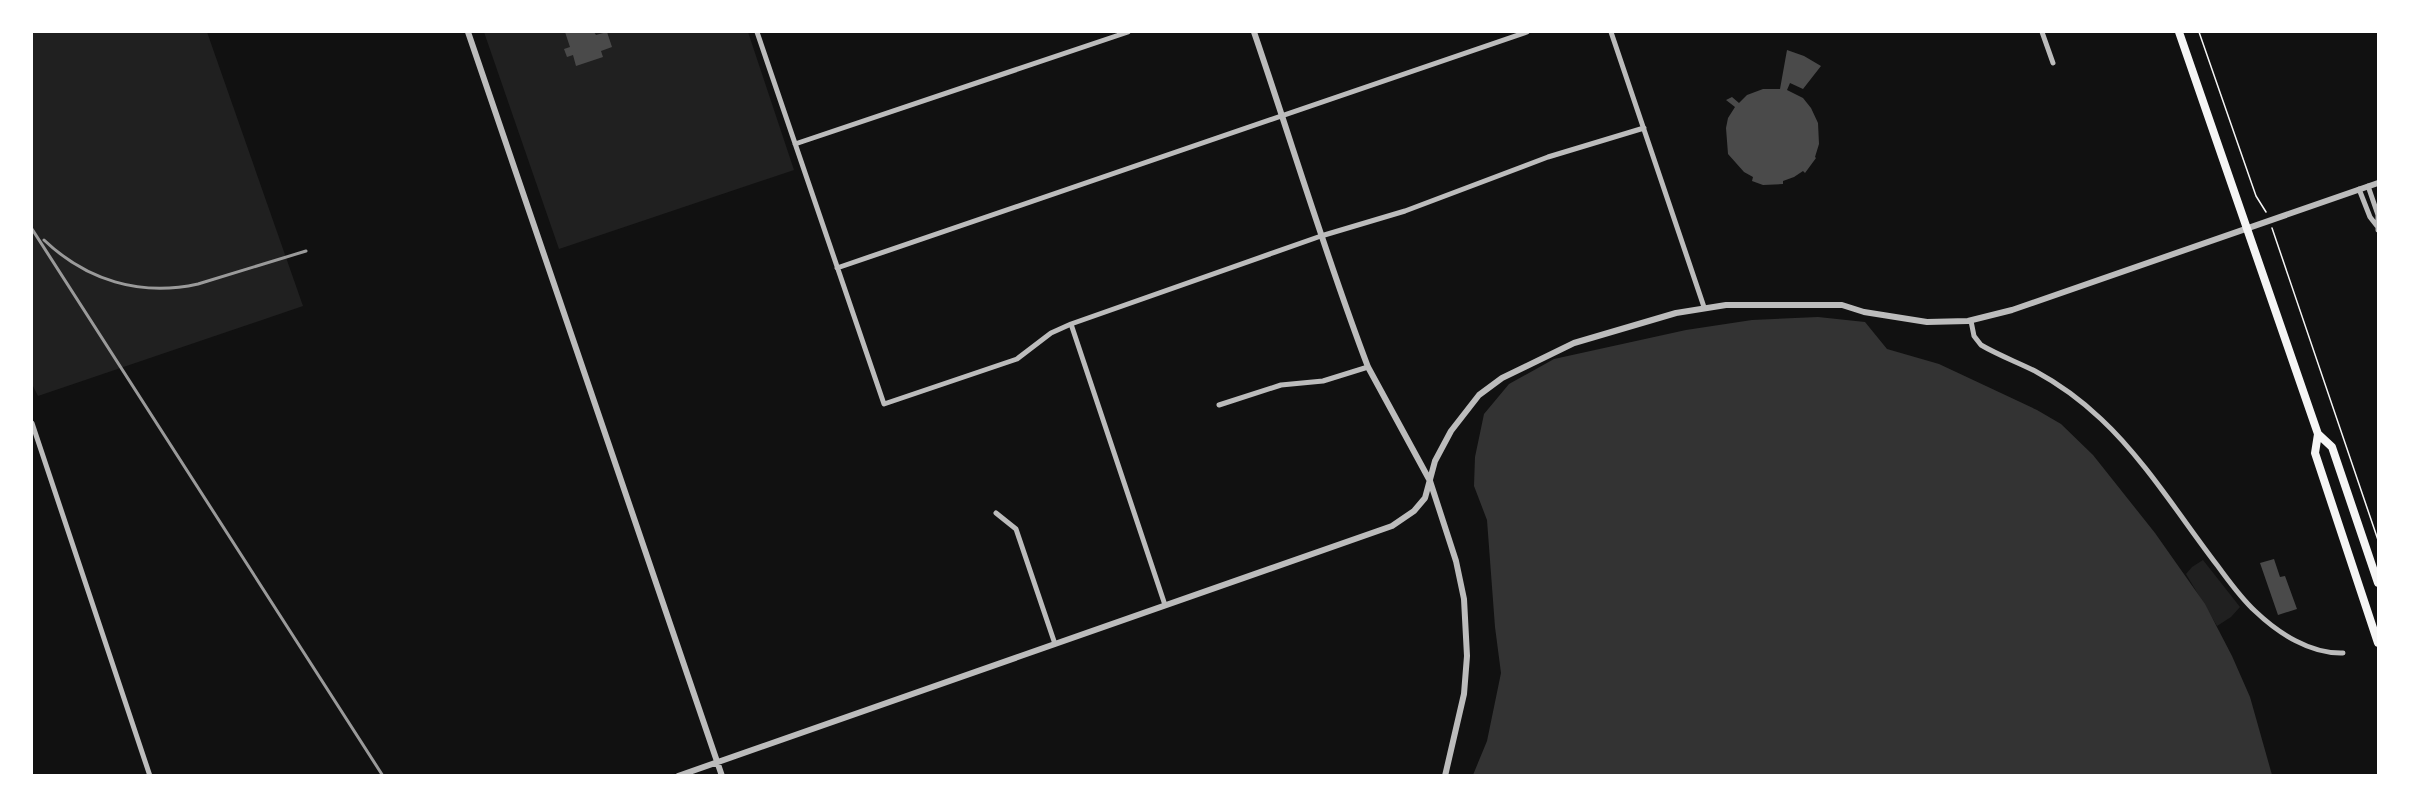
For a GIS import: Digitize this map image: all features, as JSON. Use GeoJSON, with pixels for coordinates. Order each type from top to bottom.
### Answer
{"type":"FeatureCollection","features":[{"type":"Feature","properties":{"kind":"main road"},"geometry":{"type":"LineString","coordinates":[[2179,32],[2318,434],[2331,447],[2379,583]]}},
{"type":"Feature","properties":{"kind":"main road"},"geometry":{"type":"LineString","coordinates":[[2318,434],[2315,453],[2379,643]]}},
{"type":"Feature","properties":{"kind":"street"},"geometry":{"type":"LineString","coordinates":[[468,32],[722,776]]}},
{"type":"Feature","properties":{"kind":"street"},"geometry":{"type":"LineString","coordinates":[[757,32],[885,404],[1017,359],[1051,333],[1071,324],[1321,236],[1405,211],[1548,157],[1644,128]]}},
{"type":"Feature","properties":{"kind":"street"},"geometry":{"type":"LineString","coordinates":[[795,144],[1128,32]]}},
{"type":"Feature","properties":{"kind":"street"},"geometry":{"type":"LineString","coordinates":[[1254,32],[1321,236],[1368,367],[1430,481],[1456,561],[1464,599],[1467,656],[1459,721],[1445,776]]}},
{"type":"Feature","properties":{"kind":"street"},"geometry":{"type":"LineString","coordinates":[[837,267],[1527,32]]}},
{"type":"Feature","properties":{"kind":"street"},"geometry":{"type":"LineString","coordinates":[[1611,32],[1704,307]]}},
{"type":"Feature","properties":{"kind":"street"},"geometry":{"type":"LineString","coordinates":[[2042,32],[2053,63]]}},
{"type":"Feature","properties":{"kind":"street"},"geometry":{"type":"LineString","coordinates":[[678,776],[1392,526],[1414,511],[1425,498],[1435,461],[1451,431],[1473,402],[1502,378],[1574,344],[1656,318],[1704,307],[1755,304],[1842,305],[1864,312],[1927,322],[1971,321],[2012,310],[2379,183]]}},
{"type":"Feature","properties":{"kind":"street"},"geometry":{"type":"LineString","coordinates":[[2368,186],[2378,215],[2378,228]]}},
{"type":"Feature","properties":{"kind":"street"},"geometry":{"type":"LineString","coordinates":[[2360,189],[2370,218],[2378,228]]}},
{"type":"Feature","properties":{"kind":"street"},"geometry":{"type":"LineString","coordinates":[[1971,321],[1974,337],[1982,345],[2055,383],[2110,427],[2238,592],[2260,616],[2300,643],[2324,652],[2343,653]]}},
{"type":"Feature","properties":{"kind":"street"},"geometry":{"type":"LineString","coordinates":[[1071,324],[1164,605]]}},
{"type":"Feature","properties":{"kind":"street"},"geometry":{"type":"LineString","coordinates":[[1219,405],[1281,385],[1323,381],[1368,367]]}},
{"type":"Feature","properties":{"kind":"street"},"geometry":{"type":"LineString","coordinates":[[32,423],[150,776]]}},
{"type":"Feature","properties":{"kind":"street"},"geometry":{"type":"LineString","coordinates":[[996,513],[1016,529],[1055,644]]}},
{"type":"Feature","properties":{"kind":"path"},"geometry":{"type":"LineString","coordinates":[[2199,32],[2256,196],[2264,206],[2277,237],[2283,265],[2379,540]]}},
{"type":"Feature","properties":{"kind":"shaded area"},"geometry":{"type":"Polygon","coordinates":[[[32,32],[207,32],[303,306],[38,396],[32,384],[32,32]]]}},
{"type":"Feature","properties":{"kind":"shaded area"},"geometry":{"type":"Polygon","coordinates":[[[484,32],[748,32],[794,170],[559,249],[484,32]]]}},
{"type":"Feature","properties":{"kind":"shaded area"},"geometry":{"type":"Polygon","coordinates":[[[1818,317],[1865,322],[1887,349],[1939,364],[2037,410],[2061,424],[2093,455],[2155,533],[2205,604],[2250,697],[2272,775],[1473,775],[1487,741],[1501,673],[1487,520],[1474,486],[1475,457],[1484,414],[1509,384],[1554,359],[1686,330],[1752,320],[1818,317]]]}},
{"type":"Feature","properties":{"kind":"shaded area"},"geometry":{"type":"Polygon","coordinates":[[[2203,560],[2240,607],[2231,617],[2217,626],[2186,574],[2203,560]]]}},
{"type":"Feature","properties":{"kind":"building"},"geometry":{"type":"Polygon","coordinates":[[[565,32],[594,32],[596,35],[607,32],[612,47],[601,51],[603,57],[576,66],[573,55],[567,57],[564,49],[570,47],[565,32]]]}},
{"type":"Feature","properties":{"kind":"building"},"geometry":{"type":"Polygon","coordinates":[[[1787,50],[1804,56],[1821,66],[1803,89],[1790,83],[1787,90],[1803,98],[1811,108],[1818,123],[1819,144],[1816,158],[1805,173],[1803,171],[1783,181],[1783,184],[1763,185],[1752,181],[1753,177],[1744,172],[1728,154],[1726,128],[1728,118],[1735,107],[1726,100],[1732,97],[1739,103],[1747,95],[1763,89],[1780,89],[1787,50]]]}},
{"type":"Feature","properties":{"kind":"building"},"geometry":{"type":"Polygon","coordinates":[[[2274,559],[2280,577],[2285,576],[2297,609],[2278,615],[2260,563],[2274,559]]]}},
{"type":"Feature","properties":{"kind":"railway"},"geometry":{"type":"LineString","coordinates":[[32,229],[383,776]]}},
{"type":"Feature","properties":{"kind":"railway"},"geometry":{"type":"LineString","coordinates":[[44,240],[60,254],[96,275],[115,282],[155,288],[198,284],[306,251]]}}]}
